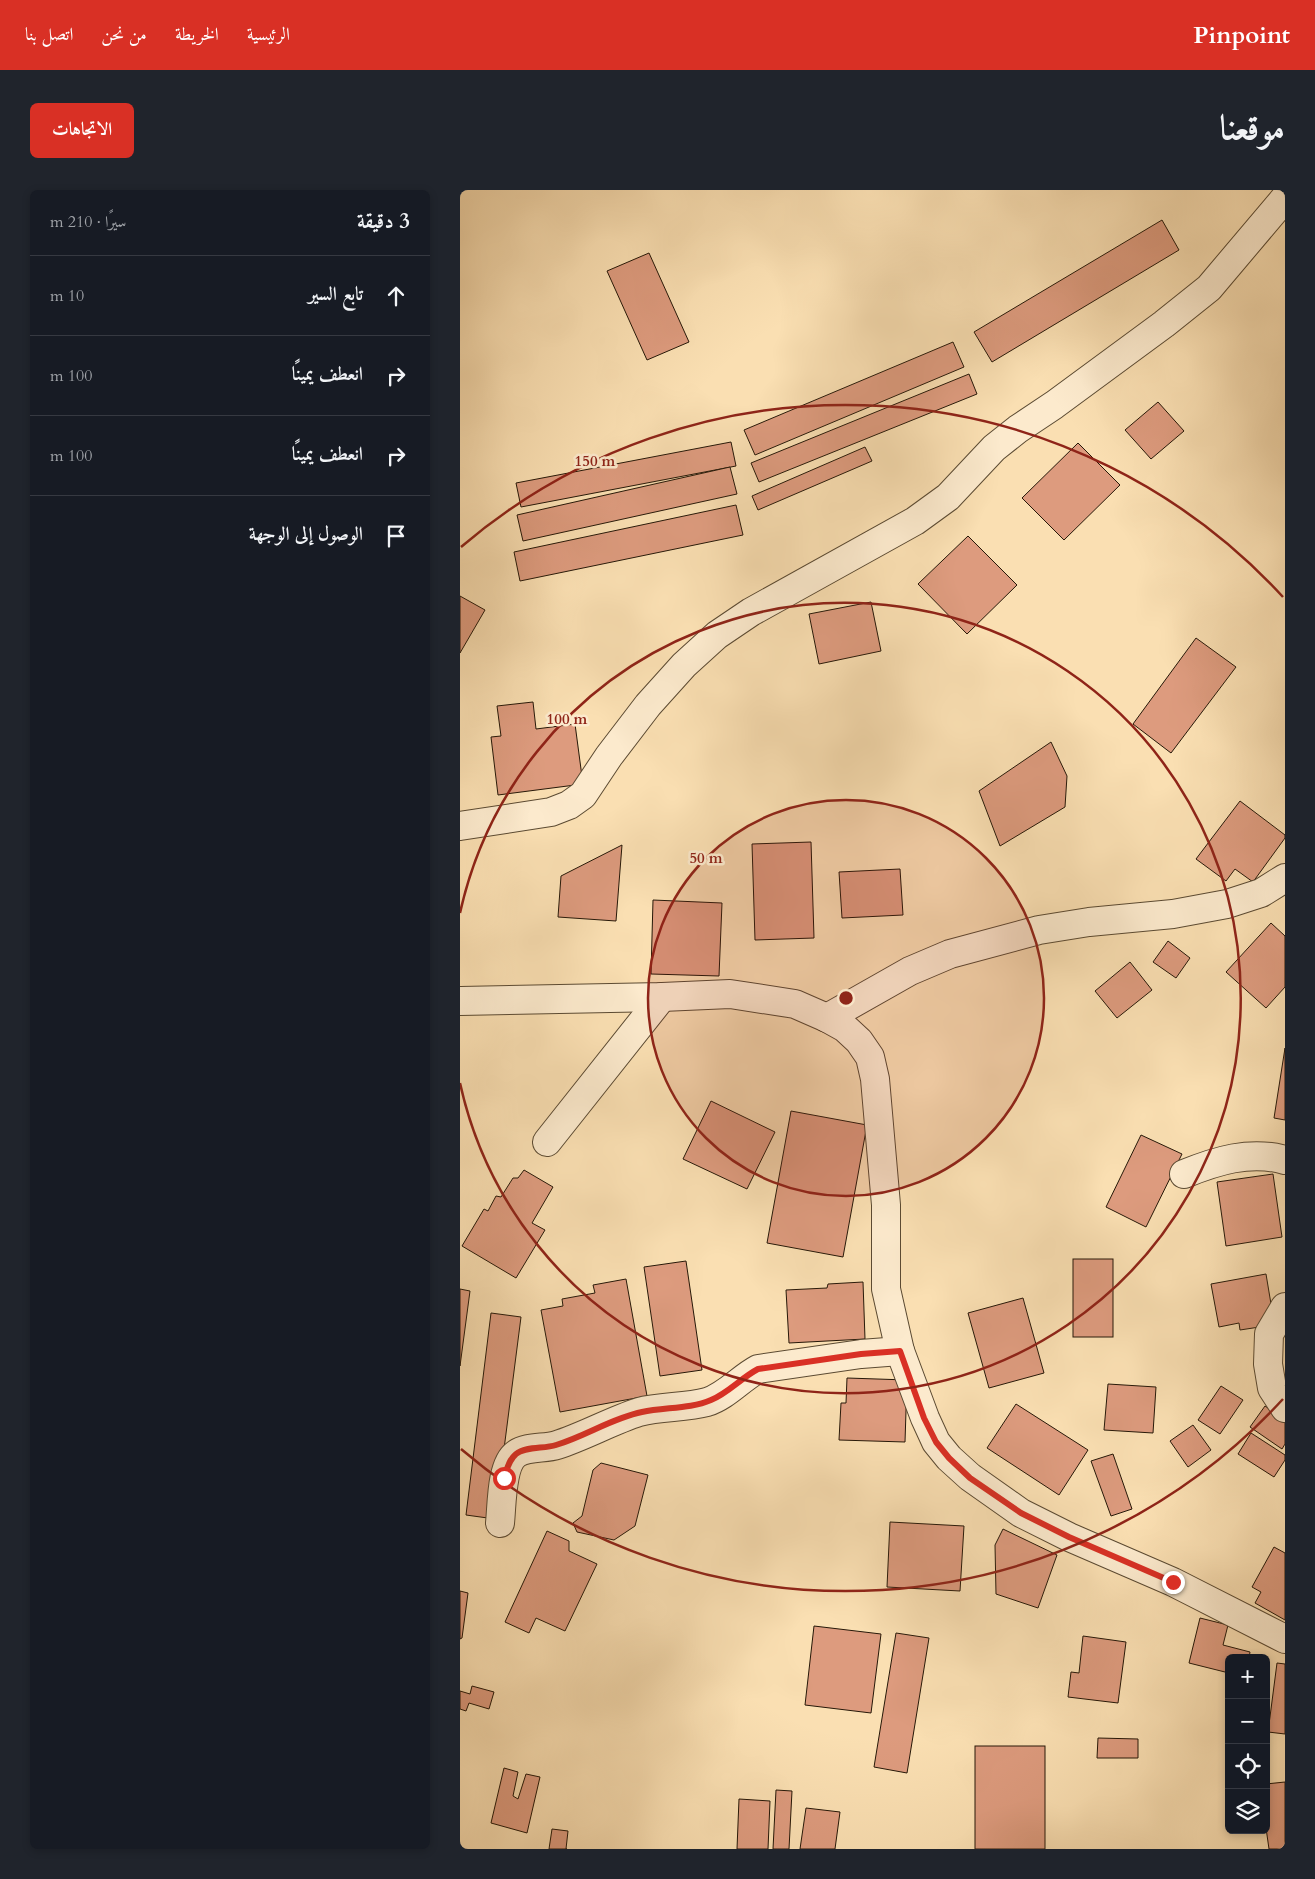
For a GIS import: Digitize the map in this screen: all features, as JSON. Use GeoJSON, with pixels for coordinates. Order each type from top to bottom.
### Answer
{"type":"FeatureCollection","features":[{"type":"Feature","properties":{"kind":"street"},"geometry":{"type":"LineString","coordinates":[[460,826],[551,812],[569,805],[583,795],[609,756],[648,705],[684,665],[717,635],[751,612],[915,521],[948,497],[994,448],[1164,324],[1209,288],[1285,198]]}},
{"type":"Feature","properties":{"kind":"street"},"geometry":{"type":"LineString","coordinates":[[827,1018],[910,971],[950,954],[1039,930],[1089,922],[1172,914],[1227,904],[1260,893],[1285,878]]}},
{"type":"Feature","properties":{"kind":"street"},"geometry":{"type":"LineString","coordinates":[[460,1001],[730,994],[795,1004],[845,1028],[859,1041],[870,1057],[880,1131],[886,1205],[886,1288],[900,1351],[924,1418],[936,1442],[949,1458],[970,1478],[1021,1513],[1069,1537],[1173,1582],[1285,1639]]}},
{"type":"Feature","properties":{"kind":"street"},"geometry":{"type":"LineString","coordinates":[[548,1142],[662,997]]}},
{"type":"Feature","properties":{"kind":"street"},"geometry":{"type":"LineString","coordinates":[[1184,1174],[1227,1159],[1252,1156],[1285,1160]]}},
{"type":"Feature","properties":{"kind":"street"},"geometry":{"type":"LineString","coordinates":[[1285,1307],[1269,1334],[1268,1364],[1272,1388],[1285,1408]]}},
{"type":"Feature","properties":{"kind":"street"},"geometry":{"type":"LineString","coordinates":[[500,1523],[504,1478],[508,1464],[516,1454],[528,1449],[556,1445],[616,1420],[642,1412],[709,1401],[724,1394],[746,1375],[758,1369],[843,1356],[900,1351]]}},
{"type":"Feature","properties":{"kind":"building"},"geometry":{"type":"Polygon","coordinates":[[[1162,220],[1179,250],[992,362],[974,332],[1162,220]]]}},
{"type":"Feature","properties":{"kind":"building"},"geometry":{"type":"Polygon","coordinates":[[[649,253],[689,342],[647,360],[607,271],[649,253]]]}},
{"type":"Feature","properties":{"kind":"building"},"geometry":{"type":"Polygon","coordinates":[[[953,342],[964,367],[755,455],[744,430],[953,342]]]}},
{"type":"Feature","properties":{"kind":"building"},"geometry":{"type":"Polygon","coordinates":[[[969,374],[977,394],[759,482],[751,463],[969,374]]]}},
{"type":"Feature","properties":{"kind":"building"},"geometry":{"type":"Polygon","coordinates":[[[1158,402],[1184,431],[1151,459],[1125,430],[1158,402]]]}},
{"type":"Feature","properties":{"kind":"building"},"geometry":{"type":"Polygon","coordinates":[[[731,442],[736,466],[521,507],[516,483],[731,442]]]}},
{"type":"Feature","properties":{"kind":"building"},"geometry":{"type":"Polygon","coordinates":[[[1078,443],[1120,485],[1064,540],[1022,498],[1078,443]]]}},
{"type":"Feature","properties":{"kind":"building"},"geometry":{"type":"Polygon","coordinates":[[[865,447],[872,461],[758,510],[752,496],[865,447]]]}},
{"type":"Feature","properties":{"kind":"building"},"geometry":{"type":"Polygon","coordinates":[[[730,467],[737,494],[523,541],[517,515],[730,467]]]}},
{"type":"Feature","properties":{"kind":"building"},"geometry":{"type":"Polygon","coordinates":[[[736,505],[743,535],[520,581],[514,552],[736,505]]]}},
{"type":"Feature","properties":{"kind":"building"},"geometry":{"type":"Polygon","coordinates":[[[968,536],[1017,585],[967,634],[918,584],[968,536]]]}},
{"type":"Feature","properties":{"kind":"building"},"geometry":{"type":"Polygon","coordinates":[[[460,596],[485,610],[460,653],[460,596]]]}},
{"type":"Feature","properties":{"kind":"building"},"geometry":{"type":"Polygon","coordinates":[[[871,602],[881,651],[819,664],[809,614],[871,602]]]}},
{"type":"Feature","properties":{"kind":"building"},"geometry":{"type":"Polygon","coordinates":[[[1196,638],[1236,667],[1171,753],[1133,724],[1196,638]]]}},
{"type":"Feature","properties":{"kind":"building"},"geometry":{"type":"Polygon","coordinates":[[[533,702],[536,729],[575,724],[583,784],[498,795],[491,737],[501,736],[497,706],[533,702]]]}},
{"type":"Feature","properties":{"kind":"building"},"geometry":{"type":"Polygon","coordinates":[[[1051,742],[1067,776],[1065,807],[1000,846],[979,791],[1051,742]]]}},
{"type":"Feature","properties":{"kind":"building"},"geometry":{"type":"Polygon","coordinates":[[[1240,801],[1285,835],[1285,838],[1253,882],[1235,869],[1226,881],[1196,859],[1240,801]]]}},
{"type":"Feature","properties":{"kind":"building"},"geometry":{"type":"Polygon","coordinates":[[[811,842],[814,938],[755,940],[752,844],[811,842]]]}},
{"type":"Feature","properties":{"kind":"building"},"geometry":{"type":"Polygon","coordinates":[[[622,845],[616,921],[558,917],[561,876],[622,845]]]}},
{"type":"Feature","properties":{"kind":"building"},"geometry":{"type":"Polygon","coordinates":[[[900,869],[903,915],[842,918],[839,872],[900,869]]]}},
{"type":"Feature","properties":{"kind":"building"},"geometry":{"type":"Polygon","coordinates":[[[653,900],[722,903],[719,976],[651,974],[653,900]]]}},
{"type":"Feature","properties":{"kind":"building"},"geometry":{"type":"Polygon","coordinates":[[[1271,923],[1285,936],[1285,987],[1266,1008],[1226,972],[1271,923]]]}},
{"type":"Feature","properties":{"kind":"building"},"geometry":{"type":"Polygon","coordinates":[[[1168,941],[1190,958],[1176,978],[1153,962],[1168,941]]]}},
{"type":"Feature","properties":{"kind":"building"},"geometry":{"type":"Polygon","coordinates":[[[1130,962],[1152,990],[1117,1018],[1095,991],[1130,962]]]}},
{"type":"Feature","properties":{"kind":"building"},"geometry":{"type":"Polygon","coordinates":[[[1285,1048],[1285,1120],[1274,1118],[1285,1048]]]}},
{"type":"Feature","properties":{"kind":"building"},"geometry":{"type":"Polygon","coordinates":[[[711,1101],[775,1132],[747,1189],[683,1159],[711,1101]]]}},
{"type":"Feature","properties":{"kind":"building"},"geometry":{"type":"Polygon","coordinates":[[[791,1111],[867,1125],[843,1257],[767,1243],[791,1111]]]}},
{"type":"Feature","properties":{"kind":"building"},"geometry":{"type":"Polygon","coordinates":[[[1141,1135],[1182,1154],[1146,1227],[1106,1207],[1141,1135]]]}},
{"type":"Feature","properties":{"kind":"building"},"geometry":{"type":"Polygon","coordinates":[[[524,1170],[553,1187],[532,1223],[545,1230],[516,1278],[462,1246],[484,1209],[488,1211],[496,1196],[501,1197],[513,1178],[518,1178],[524,1170]]]}},
{"type":"Feature","properties":{"kind":"building"},"geometry":{"type":"Polygon","coordinates":[[[1273,1174],[1282,1237],[1226,1246],[1217,1182],[1273,1174]]]}},
{"type":"Feature","properties":{"kind":"building"},"geometry":{"type":"Polygon","coordinates":[[[1073,1259],[1113,1259],[1113,1337],[1073,1337],[1073,1259]]]}},
{"type":"Feature","properties":{"kind":"building"},"geometry":{"type":"Polygon","coordinates":[[[686,1261],[702,1370],[660,1376],[644,1267],[686,1261]]]}},
{"type":"Feature","properties":{"kind":"building"},"geometry":{"type":"Polygon","coordinates":[[[1266,1274],[1273,1316],[1266,1326],[1240,1330],[1239,1323],[1219,1327],[1211,1284],[1266,1274]]]}},
{"type":"Feature","properties":{"kind":"building"},"geometry":{"type":"Polygon","coordinates":[[[626,1279],[647,1396],[560,1412],[541,1310],[563,1306],[562,1299],[595,1293],[593,1285],[626,1279]]]}},
{"type":"Feature","properties":{"kind":"building"},"geometry":{"type":"Polygon","coordinates":[[[863,1282],[865,1339],[789,1343],[786,1290],[827,1288],[828,1284],[863,1282]]]}},
{"type":"Feature","properties":{"kind":"building"},"geometry":{"type":"Polygon","coordinates":[[[460,1289],[470,1291],[460,1366],[460,1289]]]}},
{"type":"Feature","properties":{"kind":"building"},"geometry":{"type":"Polygon","coordinates":[[[1023,1298],[1044,1373],[989,1388],[968,1313],[1023,1298]]]}},
{"type":"Feature","properties":{"kind":"building"},"geometry":{"type":"Polygon","coordinates":[[[491,1313],[521,1317],[495,1519],[466,1515],[491,1313]]]}},
{"type":"Feature","properties":{"kind":"building"},"geometry":{"type":"Polygon","coordinates":[[[847,1378],[907,1380],[905,1442],[839,1440],[841,1403],[846,1403],[847,1378]]]}},
{"type":"Feature","properties":{"kind":"building"},"geometry":{"type":"Polygon","coordinates":[[[1108,1384],[1156,1387],[1153,1433],[1104,1430],[1108,1384]]]}},
{"type":"Feature","properties":{"kind":"building"},"geometry":{"type":"Polygon","coordinates":[[[1221,1386],[1243,1400],[1220,1434],[1198,1420],[1221,1386]]]}},
{"type":"Feature","properties":{"kind":"building"},"geometry":{"type":"Polygon","coordinates":[[[1016,1404],[1088,1450],[1059,1495],[987,1448],[1016,1404]]]}},
{"type":"Feature","properties":{"kind":"building"},"geometry":{"type":"Polygon","coordinates":[[[1265,1406],[1285,1420],[1285,1444],[1282,1449],[1250,1427],[1265,1406]]]}},
{"type":"Feature","properties":{"kind":"building"},"geometry":{"type":"Polygon","coordinates":[[[1193,1425],[1211,1450],[1188,1467],[1170,1441],[1193,1425]]]}},
{"type":"Feature","properties":{"kind":"building"},"geometry":{"type":"Polygon","coordinates":[[[1251,1433],[1285,1455],[1285,1460],[1274,1477],[1238,1454],[1251,1433]]]}},
{"type":"Feature","properties":{"kind":"building"},"geometry":{"type":"Polygon","coordinates":[[[1113,1454],[1132,1509],[1111,1516],[1091,1461],[1113,1454]]]}},
{"type":"Feature","properties":{"kind":"building"},"geometry":{"type":"Polygon","coordinates":[[[601,1463],[648,1475],[635,1526],[614,1540],[577,1532],[573,1523],[582,1516],[593,1470],[601,1463]]]}},
{"type":"Feature","properties":{"kind":"building"},"geometry":{"type":"Polygon","coordinates":[[[890,1522],[964,1526],[960,1591],[887,1587],[890,1522]]]}},
{"type":"Feature","properties":{"kind":"building"},"geometry":{"type":"Polygon","coordinates":[[[1003,1529],[1057,1555],[1038,1608],[996,1594],[995,1545],[1003,1529]]]}},
{"type":"Feature","properties":{"kind":"building"},"geometry":{"type":"Polygon","coordinates":[[[547,1531],[569,1541],[569,1551],[597,1564],[565,1631],[536,1618],[529,1633],[505,1622],[547,1531]]]}},
{"type":"Feature","properties":{"kind":"building"},"geometry":{"type":"Polygon","coordinates":[[[1274,1547],[1285,1553],[1285,1620],[1255,1603],[1261,1592],[1252,1587],[1274,1547]]]}},
{"type":"Feature","properties":{"kind":"building"},"geometry":{"type":"Polygon","coordinates":[[[460,1591],[468,1593],[462,1638],[460,1639],[460,1591]]]}},
{"type":"Feature","properties":{"kind":"building"},"geometry":{"type":"Polygon","coordinates":[[[1200,1618],[1228,1625],[1223,1645],[1250,1652],[1250,1654],[1225,1654],[1225,1672],[1189,1663],[1200,1618]]]}},
{"type":"Feature","properties":{"kind":"building"},"geometry":{"type":"Polygon","coordinates":[[[814,1626],[881,1634],[871,1713],[805,1705],[814,1626]]]}},
{"type":"Feature","properties":{"kind":"building"},"geometry":{"type":"Polygon","coordinates":[[[896,1633],[929,1638],[907,1773],[874,1767],[896,1633]]]}},
{"type":"Feature","properties":{"kind":"building"},"geometry":{"type":"Polygon","coordinates":[[[1083,1636],[1126,1642],[1118,1703],[1068,1697],[1071,1672],[1079,1673],[1083,1636]]]}},
{"type":"Feature","properties":{"kind":"building"},"geometry":{"type":"Polygon","coordinates":[[[1277,1663],[1285,1664],[1285,1734],[1270,1732],[1270,1717],[1277,1663]]]}},
{"type":"Feature","properties":{"kind":"building"},"geometry":{"type":"Polygon","coordinates":[[[472,1686],[494,1692],[489,1709],[469,1703],[466,1711],[460,1709],[460,1691],[470,1694],[472,1686]]]}},
{"type":"Feature","properties":{"kind":"building"},"geometry":{"type":"Polygon","coordinates":[[[1098,1738],[1138,1739],[1138,1758],[1097,1758],[1098,1738]]]}},
{"type":"Feature","properties":{"kind":"building"},"geometry":{"type":"Polygon","coordinates":[[[975,1746],[1045,1746],[1045,1849],[975,1849],[975,1746]]]}},
{"type":"Feature","properties":{"kind":"building"},"geometry":{"type":"Polygon","coordinates":[[[504,1768],[518,1772],[513,1796],[518,1799],[526,1774],[540,1777],[527,1833],[491,1823],[504,1768]]]}},
{"type":"Feature","properties":{"kind":"building"},"geometry":{"type":"Polygon","coordinates":[[[1285,1782],[1285,1849],[1269,1849],[1267,1834],[1270,1834],[1270,1784],[1285,1782]]]}},
{"type":"Feature","properties":{"kind":"building"},"geometry":{"type":"Polygon","coordinates":[[[776,1790],[792,1791],[789,1849],[773,1849],[776,1790]]]}},
{"type":"Feature","properties":{"kind":"building"},"geometry":{"type":"Polygon","coordinates":[[[739,1799],[770,1801],[768,1849],[737,1849],[739,1799]]]}},
{"type":"Feature","properties":{"kind":"building"},"geometry":{"type":"Polygon","coordinates":[[[806,1808],[840,1812],[835,1849],[800,1849],[806,1808]]]}},
{"type":"Feature","properties":{"kind":"building"},"geometry":{"type":"Polygon","coordinates":[[[552,1829],[568,1831],[566,1849],[549,1849],[552,1829]]]}},
{"type":"Feature","properties":{"kind":"route"},"geometry":{"type":"LineString","coordinates":[[504,1478],[508,1464],[516,1454],[528,1449],[556,1445],[616,1420],[642,1412],[709,1401],[724,1394],[746,1375],[758,1369],[774,1365],[900,1351],[924,1418],[936,1442],[949,1458],[970,1478],[1021,1513],[1069,1537],[1173,1582]]}}]}
